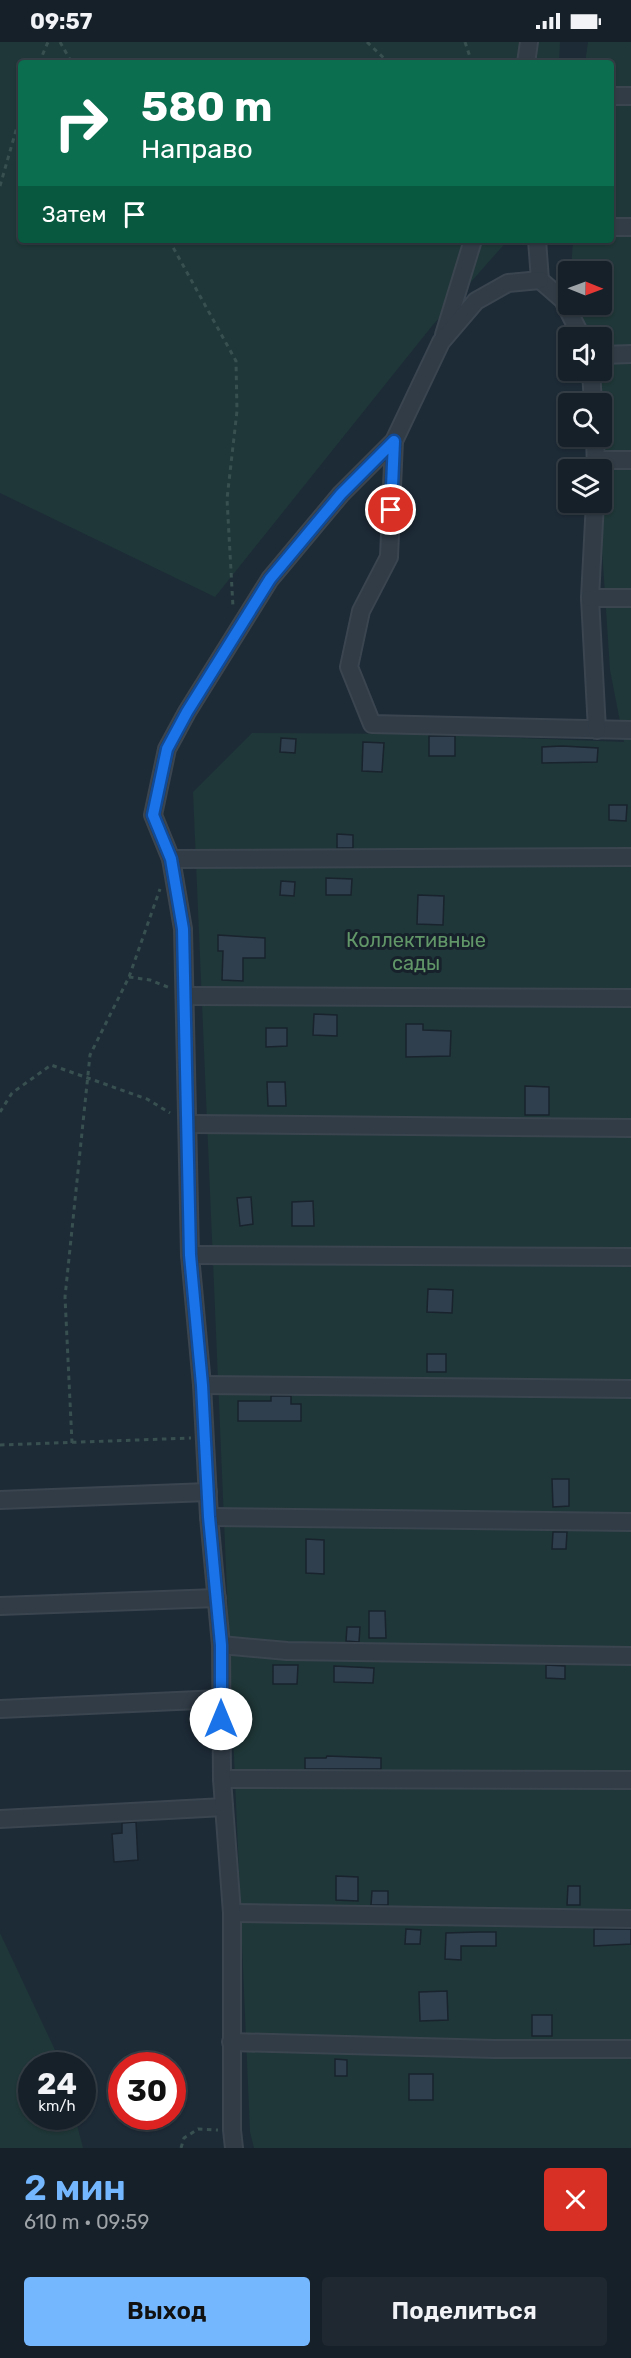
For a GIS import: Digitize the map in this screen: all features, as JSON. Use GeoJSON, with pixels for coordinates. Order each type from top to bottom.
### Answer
{"type":"FeatureCollection","features":[{"type":"Feature","properties":{"kind":"street"},"geometry":{"type":"LineString","coordinates":[[526,60],[529,42]]}},
{"type":"Feature","properties":{"kind":"street"},"geometry":{"type":"LineString","coordinates":[[614,96],[631,96]]}},
{"type":"Feature","properties":{"kind":"street"},"geometry":{"type":"LineString","coordinates":[[614,227],[631,227]]}},
{"type":"Feature","properties":{"kind":"street"},"geometry":{"type":"LineString","coordinates":[[234,2148],[231,2042],[232,1913],[222,1779],[221,1645],[209,1517],[202,1385],[190,1255],[189,1124],[183,929],[171,859],[153,815],[167,749],[187,712],[270,579],[341,494],[394,441],[441,342],[472,243]]}},
{"type":"Feature","properties":{"kind":"street"},"geometry":{"type":"LineString","coordinates":[[537,243],[540,280],[563,300],[576,327]]}},
{"type":"Feature","properties":{"kind":"street"},"geometry":{"type":"LineString","coordinates":[[441,342],[476,301],[508,283],[540,280]]}},
{"type":"Feature","properties":{"kind":"street"},"geometry":{"type":"LineString","coordinates":[[612,355],[631,354]]}},
{"type":"Feature","properties":{"kind":"street"},"geometry":{"type":"LineString","coordinates":[[394,441],[388,556],[361,611],[350,667],[372,724],[631,730]]}},
{"type":"Feature","properties":{"kind":"street"},"geometry":{"type":"LineString","coordinates":[[612,463],[631,460]]}},
{"type":"Feature","properties":{"kind":"street"},"geometry":{"type":"LineString","coordinates":[[594,513],[590,598],[597,730]]}},
{"type":"Feature","properties":{"kind":"street"},"geometry":{"type":"LineString","coordinates":[[590,598],[631,598]]}},
{"type":"Feature","properties":{"kind":"street"},"geometry":{"type":"LineString","coordinates":[[171,859],[631,856]]}},
{"type":"Feature","properties":{"kind":"street"},"geometry":{"type":"LineString","coordinates":[[186,996],[631,998]]}},
{"type":"Feature","properties":{"kind":"street"},"geometry":{"type":"LineString","coordinates":[[189,1124],[631,1128]]}},
{"type":"Feature","properties":{"kind":"street"},"geometry":{"type":"LineString","coordinates":[[190,1255],[631,1257]]}},
{"type":"Feature","properties":{"kind":"street"},"geometry":{"type":"LineString","coordinates":[[202,1385],[631,1389]]}},
{"type":"Feature","properties":{"kind":"street"},"geometry":{"type":"LineString","coordinates":[[0,1500],[208,1492]]}},
{"type":"Feature","properties":{"kind":"street"},"geometry":{"type":"LineString","coordinates":[[209,1517],[631,1522]]}},
{"type":"Feature","properties":{"kind":"street"},"geometry":{"type":"LineString","coordinates":[[0,1606],[217,1598]]}},
{"type":"Feature","properties":{"kind":"street"},"geometry":{"type":"LineString","coordinates":[[221,1645],[287,1651],[631,1656]]}},
{"type":"Feature","properties":{"kind":"street"},"geometry":{"type":"LineString","coordinates":[[0,1709],[221,1699]]}},
{"type":"Feature","properties":{"kind":"street"},"geometry":{"type":"LineString","coordinates":[[222,1779],[631,1780]]}},
{"type":"Feature","properties":{"kind":"street"},"geometry":{"type":"LineString","coordinates":[[0,1819],[224,1807]]}},
{"type":"Feature","properties":{"kind":"street"},"geometry":{"type":"LineString","coordinates":[[232,1913],[631,1919]]}},
{"type":"Feature","properties":{"kind":"street"},"geometry":{"type":"LineString","coordinates":[[231,2042],[495,2049],[631,2049]]}},
{"type":"Feature","properties":{"kind":"path"},"geometry":{"type":"LineString","coordinates":[[40,60],[48,42]]}},
{"type":"Feature","properties":{"kind":"path"},"geometry":{"type":"LineString","coordinates":[[60,42],[70,60]]}},
{"type":"Feature","properties":{"kind":"path"},"geometry":{"type":"LineString","coordinates":[[367,42],[387,60]]}},
{"type":"Feature","properties":{"kind":"path"},"geometry":{"type":"LineString","coordinates":[[465,42],[471,60]]}},
{"type":"Feature","properties":{"kind":"path"},"geometry":{"type":"LineString","coordinates":[[0,186],[18,123]]}},
{"type":"Feature","properties":{"kind":"path"},"geometry":{"type":"LineString","coordinates":[[171,243],[236,362],[237,411],[227,499],[232,613]]}},
{"type":"Feature","properties":{"kind":"path"},"geometry":{"type":"LineString","coordinates":[[72,1443],[65,1298],[90,1055],[129,977],[171,859]]}},
{"type":"Feature","properties":{"kind":"path"},"geometry":{"type":"LineString","coordinates":[[129,977],[150,980],[186,996]]}},
{"type":"Feature","properties":{"kind":"path"},"geometry":{"type":"LineString","coordinates":[[0,1112],[12,1093],[51,1065],[147,1099],[189,1124]]}},
{"type":"Feature","properties":{"kind":"path"},"geometry":{"type":"LineString","coordinates":[[0,1445],[205,1437]]}},
{"type":"Feature","properties":{"kind":"path"},"geometry":{"type":"LineString","coordinates":[[181,2148],[184,2138],[198,2129],[232,2130]]}},
{"type":"Feature","properties":{"kind":"green space"},"geometry":{"type":"Polygon","coordinates":[[[0,42],[560,42],[559,60],[18,60],[18,243],[505,243],[432,326],[215,597],[0,493],[0,42]]]}},
{"type":"Feature","properties":{"kind":"green space","name":"Коллективные сады"},"geometry":{"type":"Polygon","coordinates":[[[588,42],[631,42],[631,2148],[254,2148],[250,2132],[193,792],[252,733],[417,734],[624,742],[610,670],[601,534],[601,513],[612,513],[612,459],[602,459],[602,447],[612,447],[612,393],[583,393],[581,381],[612,381],[612,327],[574,327],[572,315],[612,315],[612,261],[572,261],[573,243],[614,243],[614,60],[585,60],[588,42]]]}},
{"type":"Feature","properties":{"kind":"green space"},"geometry":{"type":"Polygon","coordinates":[[[0,1933],[56,2052],[18,2052],[18,2130],[78,2130],[83,2148],[0,2148],[0,1933]]]}},
{"type":"Feature","properties":{"kind":"building"},"geometry":{"type":"Polygon","coordinates":[[[429,736],[455,736],[455,756],[429,756],[429,736]]]}},
{"type":"Feature","properties":{"kind":"building"},"geometry":{"type":"Polygon","coordinates":[[[281,738],[296,739],[295,753],[280,752],[281,738]]]}},
{"type":"Feature","properties":{"kind":"building"},"geometry":{"type":"Polygon","coordinates":[[[363,742],[384,743],[382,772],[362,771],[363,742]]]}},
{"type":"Feature","properties":{"kind":"building"},"geometry":{"type":"Polygon","coordinates":[[[542,747],[598,748],[597,762],[542,763],[542,747]]]}},
{"type":"Feature","properties":{"kind":"building"},"geometry":{"type":"Polygon","coordinates":[[[609,805],[627,805],[626,821],[609,820],[609,805]]]}},
{"type":"Feature","properties":{"kind":"building"},"geometry":{"type":"Polygon","coordinates":[[[337,834],[353,835],[353,848],[337,848],[337,834]]]}},
{"type":"Feature","properties":{"kind":"building"},"geometry":{"type":"Polygon","coordinates":[[[326,878],[352,879],[351,895],[326,895],[326,878]]]}},
{"type":"Feature","properties":{"kind":"building"},"geometry":{"type":"Polygon","coordinates":[[[281,881],[295,882],[294,896],[280,895],[281,881]]]}},
{"type":"Feature","properties":{"kind":"building"},"geometry":{"type":"Polygon","coordinates":[[[418,895],[444,896],[443,925],[417,924],[418,895]]]}},
{"type":"Feature","properties":{"kind":"building"},"geometry":{"type":"Polygon","coordinates":[[[218,935],[265,938],[265,958],[243,958],[243,981],[222,980],[223,951],[218,951],[218,935]]]}},
{"type":"Feature","properties":{"kind":"building"},"geometry":{"type":"Polygon","coordinates":[[[314,1014],[337,1015],[337,1036],[313,1035],[314,1014]]]}},
{"type":"Feature","properties":{"kind":"building"},"geometry":{"type":"Polygon","coordinates":[[[406,1024],[423,1024],[423,1030],[451,1031],[450,1056],[406,1057],[406,1024]]]}},
{"type":"Feature","properties":{"kind":"building"},"geometry":{"type":"Polygon","coordinates":[[[266,1028],[287,1028],[287,1046],[266,1047],[266,1028]]]}},
{"type":"Feature","properties":{"kind":"building"},"geometry":{"type":"Polygon","coordinates":[[[267,1082],[285,1082],[286,1106],[268,1106],[267,1082]]]}},
{"type":"Feature","properties":{"kind":"building"},"geometry":{"type":"Polygon","coordinates":[[[525,1086],[549,1087],[549,1115],[525,1115],[525,1086]]]}},
{"type":"Feature","properties":{"kind":"building"},"geometry":{"type":"Polygon","coordinates":[[[251,1197],[253,1224],[240,1226],[237,1198],[251,1197]]]}},
{"type":"Feature","properties":{"kind":"building"},"geometry":{"type":"Polygon","coordinates":[[[313,1201],[314,1226],[292,1226],[292,1202],[313,1201]]]}},
{"type":"Feature","properties":{"kind":"building"},"geometry":{"type":"Polygon","coordinates":[[[428,1289],[453,1290],[452,1313],[427,1312],[428,1289]]]}},
{"type":"Feature","properties":{"kind":"building"},"geometry":{"type":"Polygon","coordinates":[[[427,1354],[446,1354],[446,1372],[427,1372],[427,1354]]]}},
{"type":"Feature","properties":{"kind":"building"},"geometry":{"type":"Polygon","coordinates":[[[271,1396],[291,1396],[291,1404],[301,1404],[301,1421],[238,1421],[238,1401],[271,1401],[271,1396]]]}},
{"type":"Feature","properties":{"kind":"building"},"geometry":{"type":"Polygon","coordinates":[[[552,1479],[569,1479],[569,1506],[553,1507],[552,1479]]]}},
{"type":"Feature","properties":{"kind":"building"},"geometry":{"type":"Polygon","coordinates":[[[553,1532],[567,1532],[566,1549],[552,1549],[553,1532]]]}},
{"type":"Feature","properties":{"kind":"building"},"geometry":{"type":"Polygon","coordinates":[[[306,1539],[324,1540],[324,1574],[306,1573],[306,1539]]]}},
{"type":"Feature","properties":{"kind":"building"},"geometry":{"type":"Polygon","coordinates":[[[369,1611],[385,1611],[386,1638],[369,1638],[369,1611]]]}},
{"type":"Feature","properties":{"kind":"building"},"geometry":{"type":"Polygon","coordinates":[[[347,1627],[360,1627],[359,1642],[346,1641],[347,1627]]]}},
{"type":"Feature","properties":{"kind":"building"},"geometry":{"type":"Polygon","coordinates":[[[273,1665],[298,1665],[297,1684],[273,1684],[273,1665]]]}},
{"type":"Feature","properties":{"kind":"building"},"geometry":{"type":"Polygon","coordinates":[[[546,1665],[565,1666],[565,1679],[546,1678],[546,1665]]]}},
{"type":"Feature","properties":{"kind":"building"},"geometry":{"type":"Polygon","coordinates":[[[334,1666],[374,1668],[373,1683],[334,1682],[334,1666]]]}},
{"type":"Feature","properties":{"kind":"building"},"geometry":{"type":"Polygon","coordinates":[[[327,1756],[381,1758],[381,1769],[305,1769],[305,1758],[326,1758],[327,1756]]]}},
{"type":"Feature","properties":{"kind":"building"},"geometry":{"type":"Polygon","coordinates":[[[136,1822],[138,1860],[114,1862],[112,1834],[122,1833],[122,1823],[136,1822]]]}},
{"type":"Feature","properties":{"kind":"building"},"geometry":{"type":"Polygon","coordinates":[[[336,1876],[358,1877],[358,1901],[336,1900],[336,1876]]]}},
{"type":"Feature","properties":{"kind":"building"},"geometry":{"type":"Polygon","coordinates":[[[568,1886],[580,1886],[580,1905],[567,1905],[568,1886]]]}},
{"type":"Feature","properties":{"kind":"building"},"geometry":{"type":"Polygon","coordinates":[[[372,1891],[388,1891],[388,1905],[371,1905],[372,1891]]]}},
{"type":"Feature","properties":{"kind":"building"},"geometry":{"type":"Polygon","coordinates":[[[406,1929],[421,1930],[420,1944],[405,1944],[406,1929]]]}},
{"type":"Feature","properties":{"kind":"building"},"geometry":{"type":"Polygon","coordinates":[[[594,1929],[631,1929],[631,1944],[594,1946],[594,1929]]]}},
{"type":"Feature","properties":{"kind":"building"},"geometry":{"type":"Polygon","coordinates":[[[496,1932],[496,1946],[461,1946],[461,1960],[445,1959],[446,1933],[496,1932]]]}},
{"type":"Feature","properties":{"kind":"building"},"geometry":{"type":"Polygon","coordinates":[[[447,1991],[448,2020],[420,2021],[419,1992],[447,1991]]]}},
{"type":"Feature","properties":{"kind":"building"},"geometry":{"type":"Polygon","coordinates":[[[532,2015],[552,2015],[552,2036],[532,2036],[532,2015]]]}},
{"type":"Feature","properties":{"kind":"building"},"geometry":{"type":"Polygon","coordinates":[[[335,2059],[347,2060],[347,2076],[335,2076],[335,2059]]]}},
{"type":"Feature","properties":{"kind":"building"},"geometry":{"type":"Polygon","coordinates":[[[409,2074],[433,2074],[433,2100],[409,2100],[409,2074]]]}},
{"type":"Feature","properties":{"kind":"route"},"geometry":{"type":"LineString","coordinates":[[221,1719],[221,1645],[209,1517],[202,1385],[190,1255],[183,929],[171,859],[153,815],[167,749],[187,712],[270,579],[341,494],[394,441],[391,510]]}}]}
